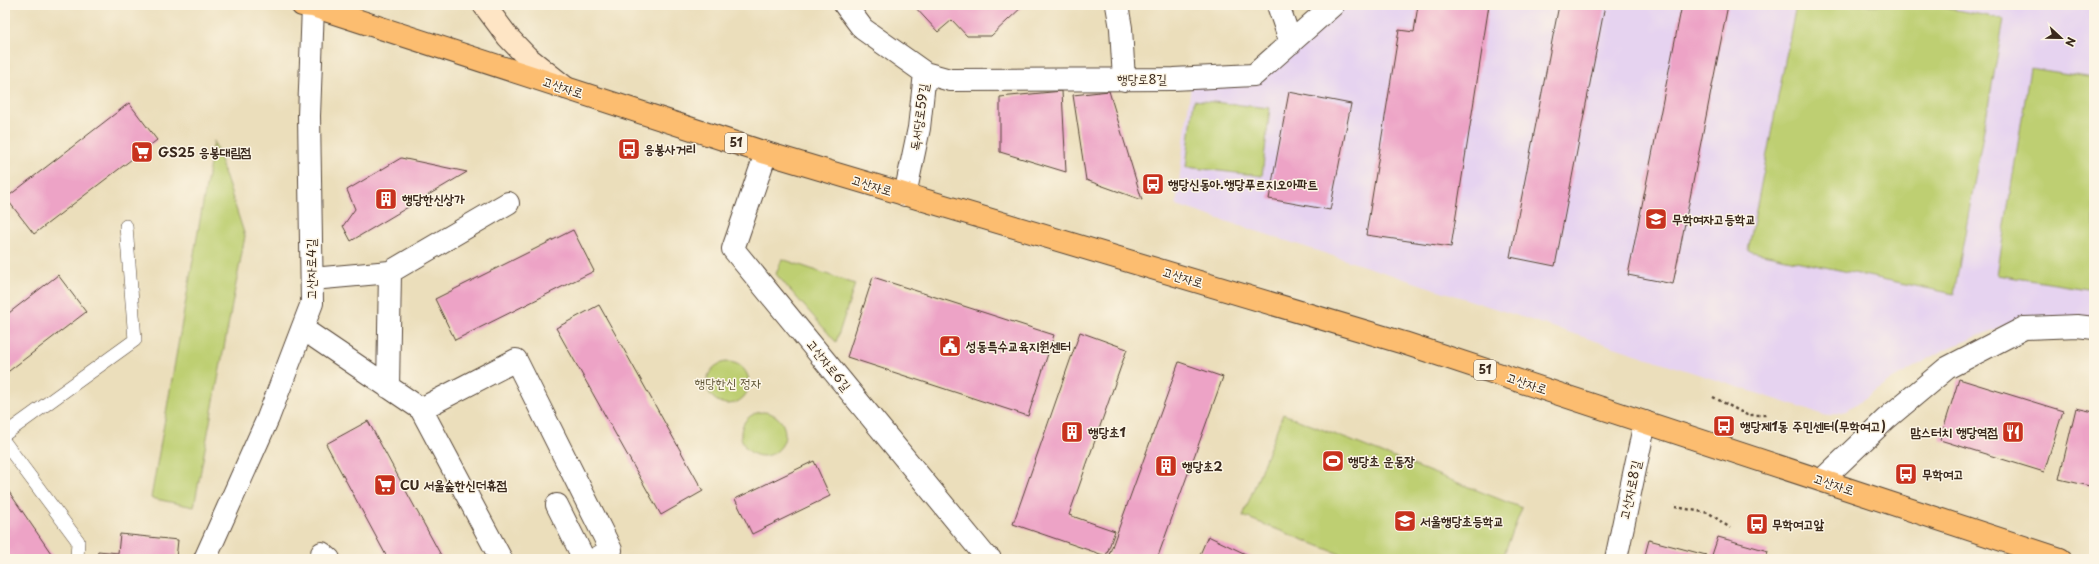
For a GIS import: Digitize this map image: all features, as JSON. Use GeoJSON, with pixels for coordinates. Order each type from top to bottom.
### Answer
{"type":"FeatureCollection","features":[{"type":"Feature","properties":{"kind":"main road","name":"고산자로"},"geometry":{"type":"LineString","coordinates":[[309,5],[766,153],[1404,343],[2060,559]]}},
{"type":"Feature","properties":{"kind":"main road"},"geometry":{"type":"LineString","coordinates":[[484,5],[508,37],[522,52],[567,89]]}},
{"type":"Feature","properties":{"kind":"street","name":"고산자로4길"},"geometry":{"type":"LineString","coordinates":[[205,559],[268,418],[312,303],[309,5]]}},
{"type":"Feature","properties":{"kind":"street","name":"독서당로59길"},"geometry":{"type":"LineString","coordinates":[[845,5],[863,29],[925,73],[919,128],[905,195]]}},
{"type":"Feature","properties":{"kind":"street"},"geometry":{"type":"LineString","coordinates":[[1117,5],[1121,28],[1124,80]]}},
{"type":"Feature","properties":{"kind":"street"},"geometry":{"type":"LineString","coordinates":[[1278,5],[1291,43]]}},
{"type":"Feature","properties":{"kind":"street","name":"행당로8길"},"geometry":{"type":"LineString","coordinates":[[925,73],[950,80],[1173,80],[1254,75],[1334,5]]}},
{"type":"Feature","properties":{"kind":"street","name":"고산자로6길"},"geometry":{"type":"LineString","coordinates":[[766,153],[733,249],[987,558]]}},
{"type":"Feature","properties":{"kind":"street"},"geometry":{"type":"LineString","coordinates":[[312,280],[390,272],[508,203]]}},
{"type":"Feature","properties":{"kind":"street"},"geometry":{"type":"LineString","coordinates":[[388,387],[390,272]]}},
{"type":"Feature","properties":{"kind":"street"},"geometry":{"type":"LineString","coordinates":[[1822,480],[1886,419],[1948,368],[2024,328],[2077,326],[2094,328]]}},
{"type":"Feature","properties":{"kind":"street"},"geometry":{"type":"LineString","coordinates":[[303,329],[421,409],[501,559]]}},
{"type":"Feature","properties":{"kind":"street"},"geometry":{"type":"LineString","coordinates":[[421,409],[516,360],[611,550],[595,559]]}},
{"type":"Feature","properties":{"kind":"street","name":"고산자로8길"},"geometry":{"type":"LineString","coordinates":[[1616,559],[1645,422]]}},
{"type":"Feature","properties":{"kind":"street"},"geometry":{"type":"LineString","coordinates":[[557,505],[584,559]]}},
{"type":"Feature","properties":{"kind":"lane"},"geometry":{"type":"LineString","coordinates":[[5,434],[135,340],[126,226]]}},
{"type":"Feature","properties":{"kind":"lane"},"geometry":{"type":"LineString","coordinates":[[5,443],[78,541],[77,559]]}},
{"type":"Feature","properties":{"kind":"path"},"geometry":{"type":"LineString","coordinates":[[1713,397],[1747,415],[1768,415]]}},
{"type":"Feature","properties":{"kind":"path"},"geometry":{"type":"LineString","coordinates":[[1675,507],[1710,513],[1730,528]]}},
{"type":"Feature","properties":{"kind":"shaded area","name":"무학여자고등학교"},"geometry":{"type":"Polygon","coordinates":[[[1341,5],[2094,5],[2094,323],[2057,319],[2010,323],[1946,349],[1893,379],[1846,411],[1827,416],[1176,205],[1191,85],[1257,82],[1341,5]]]}},
{"type":"Feature","properties":{"kind":"green space"},"geometry":{"type":"Polygon","coordinates":[[[1796,5],[1930,5],[2004,19],[1954,294],[1748,251],[1796,5]]]}},
{"type":"Feature","properties":{"kind":"green space"},"geometry":{"type":"Polygon","coordinates":[[[2030,68],[2094,78],[2094,290],[1997,275],[2030,68]]]}},
{"type":"Feature","properties":{"kind":"green space"},"geometry":{"type":"Polygon","coordinates":[[[1194,100],[1270,108],[1262,176],[1186,167],[1194,100]]]}},
{"type":"Feature","properties":{"kind":"green space"},"geometry":{"type":"Polygon","coordinates":[[[214,141],[245,236],[194,507],[151,498],[214,141]]]}},
{"type":"Feature","properties":{"kind":"green space"},"geometry":{"type":"Polygon","coordinates":[[[782,259],[855,284],[836,342],[776,274],[782,259]]]}},
{"type":"Feature","properties":{"kind":"green space","name":"행당한신 정자"},"geometry":{"type":"Polygon","coordinates":[[[724,362],[732,362],[740,365],[746,371],[749,383],[746,395],[740,401],[732,404],[724,404],[716,401],[710,395],[707,387],[707,379],[710,371],[716,365],[724,362]]]}},
{"type":"Feature","properties":{"kind":"green space"},"geometry":{"type":"Polygon","coordinates":[[[759,412],[767,412],[772,413],[779,418],[784,425],[784,443],[779,450],[772,455],[759,456],[751,453],[744,446],[741,438],[741,430],[744,422],[751,415],[759,412]]]}},
{"type":"Feature","properties":{"kind":"green space","name":"행당초 운동장"},"geometry":{"type":"Polygon","coordinates":[[[1283,414],[1522,508],[1502,559],[1352,559],[1243,516],[1283,414]]]}},
{"type":"Feature","properties":{"kind":"building"},"geometry":{"type":"Polygon","coordinates":[[[913,5],[1024,5],[991,36],[967,36],[952,20],[938,32],[913,5]]]}},
{"type":"Feature","properties":{"kind":"building"},"geometry":{"type":"Polygon","coordinates":[[[1418,5],[1489,5],[1451,247],[1366,235],[1399,30],[1414,32],[1418,5]]]}},
{"type":"Feature","properties":{"kind":"building"},"geometry":{"type":"Polygon","coordinates":[[[1559,5],[1605,5],[1555,266],[1510,257],[1559,5]]]}},
{"type":"Feature","properties":{"kind":"building"},"geometry":{"type":"Polygon","coordinates":[[[1682,5],[1728,5],[1673,284],[1628,275],[1682,5]]]}},
{"type":"Feature","properties":{"kind":"building"},"geometry":{"type":"Polygon","coordinates":[[[1062,91],[1066,172],[1000,152],[1000,97],[1062,91]]]}},
{"type":"Feature","properties":{"kind":"building"},"geometry":{"type":"Polygon","coordinates":[[[1109,91],[1142,200],[1086,180],[1073,95],[1109,91]]]}},
{"type":"Feature","properties":{"kind":"building"},"geometry":{"type":"Polygon","coordinates":[[[1289,92],[1351,104],[1330,210],[1269,199],[1289,92]]]}},
{"type":"Feature","properties":{"kind":"building"},"geometry":{"type":"Polygon","coordinates":[[[129,103],[157,140],[34,234],[6,198],[129,103]]]}},
{"type":"Feature","properties":{"kind":"building","name":"행당한신상가"},"geometry":{"type":"Polygon","coordinates":[[[401,158],[467,172],[351,241],[343,226],[355,209],[347,190],[401,158]]]}},
{"type":"Feature","properties":{"kind":"building"},"geometry":{"type":"Polygon","coordinates":[[[573,230],[594,271],[455,340],[435,299],[573,230]]]}},
{"type":"Feature","properties":{"kind":"building"},"geometry":{"type":"Polygon","coordinates":[[[58,275],[86,312],[5,374],[5,316],[58,275]]]}},
{"type":"Feature","properties":{"kind":"building","name":"성동특수교육지원센터"},"geometry":{"type":"Polygon","coordinates":[[[873,277],[1054,335],[1028,416],[847,357],[873,277]]]}},
{"type":"Feature","properties":{"kind":"building"},"geometry":{"type":"Polygon","coordinates":[[[599,305],[703,491],[661,515],[556,328],[599,305]]]}},
{"type":"Feature","properties":{"kind":"building","name":"행당초1"},"geometry":{"type":"Polygon","coordinates":[[[1080,332],[1127,349],[1069,515],[1115,531],[1106,556],[1013,524],[1080,332]]]}},
{"type":"Feature","properties":{"kind":"building","name":"행당초2"},"geometry":{"type":"Polygon","coordinates":[[[1179,362],[1223,377],[1157,559],[1121,559],[1109,555],[1179,362]]]}},
{"type":"Feature","properties":{"kind":"building"},"geometry":{"type":"Polygon","coordinates":[[[1959,379],[2063,411],[2044,472],[1940,440],[1959,379]]]}},
{"type":"Feature","properties":{"kind":"building"},"geometry":{"type":"Polygon","coordinates":[[[2076,408],[2094,412],[2094,487],[2059,479],[2076,408]]]}},
{"type":"Feature","properties":{"kind":"building"},"geometry":{"type":"Polygon","coordinates":[[[368,421],[443,559],[388,559],[326,444],[368,421]]]}},
{"type":"Feature","properties":{"kind":"building"},"geometry":{"type":"Polygon","coordinates":[[[814,461],[830,496],[752,534],[735,499],[814,461]]]}},
{"type":"Feature","properties":{"kind":"building"},"geometry":{"type":"Polygon","coordinates":[[[5,486],[55,559],[5,559],[5,486]]]}},
{"type":"Feature","properties":{"kind":"building"},"geometry":{"type":"Polygon","coordinates":[[[120,534],[178,540],[176,559],[97,559],[98,551],[118,553],[120,534]]]}},
{"type":"Feature","properties":{"kind":"building"},"geometry":{"type":"Polygon","coordinates":[[[1208,536],[1256,559],[1198,559],[1208,536]]]}},
{"type":"Feature","properties":{"kind":"building"},"geometry":{"type":"Polygon","coordinates":[[[1718,537],[1768,551],[1766,559],[1727,559],[1712,555],[1718,537]]]}},
{"type":"Feature","properties":{"kind":"building"},"geometry":{"type":"Polygon","coordinates":[[[1649,540],[1706,555],[1704,559],[1644,559],[1649,540]]]}},
{"type":"Feature","properties":{"kind":"place","name":"응봉사거리"},"geometry":{"type":"Point","coordinates":[629,149]}},
{"type":"Feature","properties":{"kind":"place","name":"GS25 응봉대림점"},"geometry":{"type":"Point","coordinates":[142,152]}},
{"type":"Feature","properties":{"kind":"place","name":"행당신동아.행당푸르지오아파트"},"geometry":{"type":"Point","coordinates":[1153,184]}},
{"type":"Feature","properties":{"kind":"place","name":"행당한신상가"},"geometry":{"type":"Point","coordinates":[386,199]}},
{"type":"Feature","properties":{"kind":"place","name":"무학여자고등학교"},"geometry":{"type":"Point","coordinates":[1656,219]}},
{"type":"Feature","properties":{"kind":"place","name":"성동특수교육지원센터"},"geometry":{"type":"Point","coordinates":[950,346]}},
{"type":"Feature","properties":{"kind":"place","name":"행당제1동 주민센터(무학여고)"},"geometry":{"type":"Point","coordinates":[1724,426]}},
{"type":"Feature","properties":{"kind":"place","name":"행당초1"},"geometry":{"type":"Point","coordinates":[1072,432]}},
{"type":"Feature","properties":{"kind":"place","name":"맘스터치 행당역점"},"geometry":{"type":"Point","coordinates":[2013,432]}},
{"type":"Feature","properties":{"kind":"place","name":"행당초 운동장"},"geometry":{"type":"Point","coordinates":[1333,461]}},
{"type":"Feature","properties":{"kind":"place","name":"행당초2"},"geometry":{"type":"Point","coordinates":[1166,466]}},
{"type":"Feature","properties":{"kind":"place","name":"무학여고"},"geometry":{"type":"Point","coordinates":[1906,474]}},
{"type":"Feature","properties":{"kind":"place","name":"CU 서울숲한신더휴점"},"geometry":{"type":"Point","coordinates":[385,485]}},
{"type":"Feature","properties":{"kind":"place","name":"서울행당초등학교"},"geometry":{"type":"Point","coordinates":[1405,521]}},
{"type":"Feature","properties":{"kind":"place","name":"무학여고앞"},"geometry":{"type":"Point","coordinates":[1757,524]}}]}
